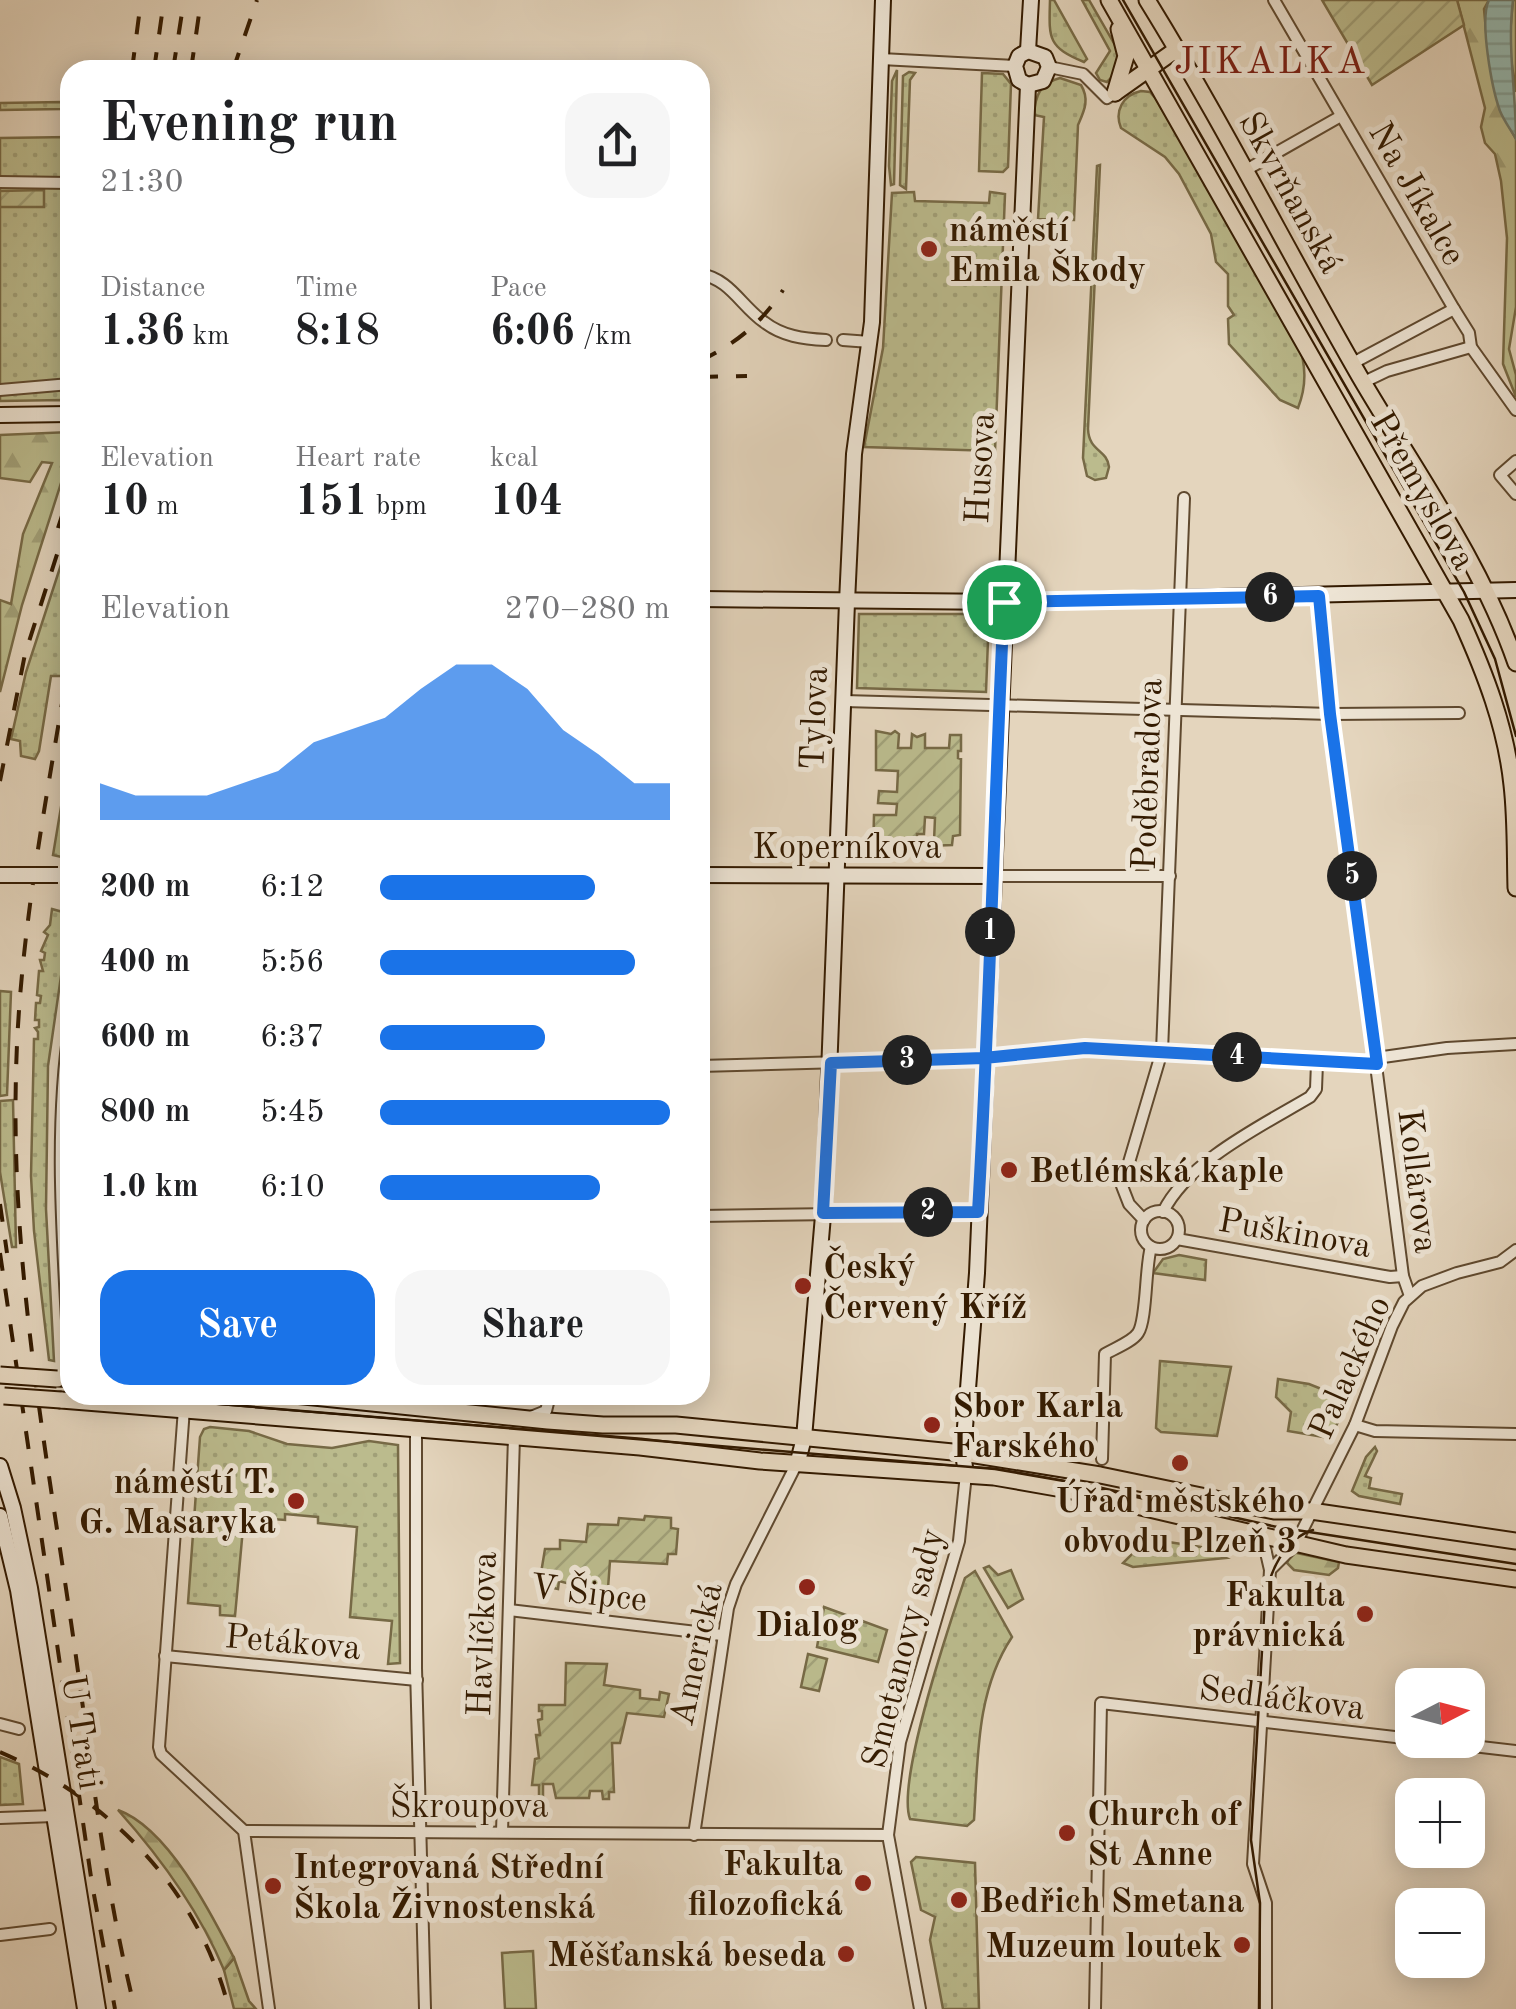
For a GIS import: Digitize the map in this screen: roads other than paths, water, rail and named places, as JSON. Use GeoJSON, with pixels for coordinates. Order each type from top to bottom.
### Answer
{"type":"FeatureCollection","features":[{"type":"Feature","properties":{"kind":"main road","name":"Skvrňanská"},"geometry":{"type":"LineString","coordinates":[[1108,0],[1312,360]]}},
{"type":"Feature","properties":{"kind":"main road"},"geometry":{"type":"LineString","coordinates":[[1108,0],[1126,51],[1115,92]]}},
{"type":"Feature","properties":{"kind":"main road","name":"Skvrňanská"},"geometry":{"type":"LineString","coordinates":[[1147,0],[1353,363]]}},
{"type":"Feature","properties":{"kind":"main road"},"geometry":{"type":"LineString","coordinates":[[1115,92],[1176,49]]}},
{"type":"Feature","properties":{"kind":"main road","name":"Přemyslova"},"geometry":{"type":"LineString","coordinates":[[1312,360],[1449,593],[1483,669],[1506,743],[1513,787],[1516,888]]}},
{"type":"Feature","properties":{"kind":"main road","name":"Přemyslova"},"geometry":{"type":"LineString","coordinates":[[1353,363],[1489,592],[1516,663]]}},
{"type":"Feature","properties":{"kind":"main road"},"geometry":{"type":"LineString","coordinates":[[0,1375],[60,1380]]}},
{"type":"Feature","properties":{"kind":"main road"},"geometry":{"type":"LineString","coordinates":[[2,1396],[60,1400]]}},
{"type":"Feature","properties":{"kind":"main road"},"geometry":{"type":"LineString","coordinates":[[203,1405],[677,1454],[966,1474],[1068,1490],[1258,1537],[1386,1561],[1516,1579]]}},
{"type":"Feature","properties":{"kind":"main road"},"geometry":{"type":"LineString","coordinates":[[414,1405],[603,1425],[664,1424],[963,1453],[1100,1474],[1274,1511],[1311,1511],[1499,1538],[1516,1537]]}},
{"type":"Feature","properties":{"kind":"street","name":"Tylova"},"geometry":{"type":"LineString","coordinates":[[804,1438],[823,1213],[854,454],[870,342],[883,0]]}},
{"type":"Feature","properties":{"kind":"street"},"geometry":{"type":"LineString","coordinates":[[1028,51],[1031,0]]}},
{"type":"Feature","properties":{"kind":"street","name":"Na Jíkalce"},"geometry":{"type":"LineString","coordinates":[[1274,0],[1469,332],[1471,347],[1516,410]]}},
{"type":"Feature","properties":{"kind":"street"},"geometry":{"type":"LineString","coordinates":[[1049,68],[1042,81],[1028,84],[1020,80],[1015,66],[1019,56],[1028,51],[1040,53],[1049,68],[1083,74],[1107,98],[1115,92]]}},
{"type":"Feature","properties":{"kind":"street"},"geometry":{"type":"LineString","coordinates":[[881,59],[1015,66]]}},
{"type":"Feature","properties":{"kind":"street","name":"Husova"},"geometry":{"type":"LineString","coordinates":[[966,1474],[963,1453],[978,1212],[1028,84]]}},
{"type":"Feature","properties":{"kind":"street"},"geometry":{"type":"LineString","coordinates":[[1246,170],[1341,116]]}},
{"type":"Feature","properties":{"kind":"street"},"geometry":{"type":"LineString","coordinates":[[0,182],[60,183]]}},
{"type":"Feature","properties":{"kind":"street"},"geometry":{"type":"LineString","coordinates":[[710,276],[730,288],[761,320],[778,331],[806,340],[826,340]]}},
{"type":"Feature","properties":{"kind":"street"},"geometry":{"type":"LineString","coordinates":[[1353,363],[1454,309]]}},
{"type":"Feature","properties":{"kind":"street"},"geometry":{"type":"LineString","coordinates":[[843,340],[870,342]]}},
{"type":"Feature","properties":{"kind":"street"},"geometry":{"type":"LineString","coordinates":[[1364,382],[1387,371],[1471,347]]}},
{"type":"Feature","properties":{"kind":"street"},"geometry":{"type":"LineString","coordinates":[[0,390],[60,385]]}},
{"type":"Feature","properties":{"kind":"street"},"geometry":{"type":"LineString","coordinates":[[0,415],[60,414]]}},
{"type":"Feature","properties":{"kind":"street"},"geometry":{"type":"LineString","coordinates":[[1516,461],[1500,474],[1516,494]]}},
{"type":"Feature","properties":{"kind":"street","name":"Poděbradova"},"geometry":{"type":"LineString","coordinates":[[1144,1220],[1125,1198],[1122,1182],[1162,1051],[1184,498]]}},
{"type":"Feature","properties":{"kind":"street"},"geometry":{"type":"LineString","coordinates":[[710,599],[1004,602],[1516,590]]}},
{"type":"Feature","properties":{"kind":"street","name":"Kollárova"},"geometry":{"type":"LineString","coordinates":[[1319,596],[1330,714],[1403,1276],[1410,1296]]}},
{"type":"Feature","properties":{"kind":"street"},"geometry":{"type":"LineString","coordinates":[[844,701],[1330,714],[1459,712]]}},
{"type":"Feature","properties":{"kind":"street"},"geometry":{"type":"LineString","coordinates":[[0,875],[60,875]]}},
{"type":"Feature","properties":{"kind":"street","name":"Koperníkova"},"geometry":{"type":"LineString","coordinates":[[710,875],[993,876]]}},
{"type":"Feature","properties":{"kind":"street"},"geometry":{"type":"LineString","coordinates":[[993,876],[1170,876]]}},
{"type":"Feature","properties":{"kind":"street"},"geometry":{"type":"LineString","coordinates":[[710,1066],[984,1058],[1085,1048],[1318,1063],[1376,1061],[1447,1048],[1516,1044]]}},
{"type":"Feature","properties":{"kind":"street"},"geometry":{"type":"LineString","coordinates":[[1163,1212],[1182,1182],[1244,1137],[1310,1097],[1317,1085],[1318,1063]]}},
{"type":"Feature","properties":{"kind":"street"},"geometry":{"type":"LineString","coordinates":[[710,1216],[978,1212]]}},
{"type":"Feature","properties":{"kind":"street"},"geometry":{"type":"LineString","coordinates":[[1163,1212],[1177,1223],[1177,1238],[1167,1248],[1151,1246],[1142,1236],[1144,1220],[1163,1212]]}},
{"type":"Feature","properties":{"kind":"street","name":"Puškinova"},"geometry":{"type":"LineString","coordinates":[[1177,1238],[1390,1277],[1403,1276]]}},
{"type":"Feature","properties":{"kind":"street"},"geometry":{"type":"LineString","coordinates":[[1102,1458],[1105,1354],[1137,1336],[1151,1246]]}},
{"type":"Feature","properties":{"kind":"street","name":"Palackého"},"geometry":{"type":"LineString","coordinates":[[1270,1570],[1295,1544],[1355,1424],[1398,1311],[1410,1296],[1436,1280],[1500,1262],[1516,1250]]}},
{"type":"Feature","properties":{"kind":"street"},"geometry":{"type":"LineString","coordinates":[[1500,1262],[1516,1264]]}},
{"type":"Feature","properties":{"kind":"street"},"geometry":{"type":"LineString","coordinates":[[185,1405],[158,1740],[161,1754],[244,1831],[269,2009]]}},
{"type":"Feature","properties":{"kind":"street"},"geometry":{"type":"LineString","coordinates":[[531,1417],[546,1411],[548,1405]]}},
{"type":"Feature","properties":{"kind":"street"},"geometry":{"type":"LineString","coordinates":[[1355,1424],[1375,1430],[1516,1434]]}},
{"type":"Feature","properties":{"kind":"street"},"geometry":{"type":"LineString","coordinates":[[416,1428],[417,1680],[426,2009]]}},
{"type":"Feature","properties":{"kind":"street","name":"Havlíčkova"},"geometry":{"type":"LineString","coordinates":[[502,1832],[514,1436]]}},
{"type":"Feature","properties":{"kind":"street","name":"Americká"},"geometry":{"type":"LineString","coordinates":[[694,1835],[722,1635],[736,1584],[798,1462],[804,1438]]}},
{"type":"Feature","properties":{"kind":"street","name":"U Trati"},"geometry":{"type":"LineString","coordinates":[[0,1466],[30,1588],[98,2009]]}},
{"type":"Feature","properties":{"kind":"street","name":"Smetanovy sady"},"geometry":{"type":"LineString","coordinates":[[920,2009],[888,1835],[900,1742],[959,1540],[966,1474]]}},
{"type":"Feature","properties":{"kind":"street","name":"U Trati"},"geometry":{"type":"LineString","coordinates":[[1,1525],[18,1590],[85,2009]]}},
{"type":"Feature","properties":{"kind":"street"},"geometry":{"type":"LineString","coordinates":[[1258,1537],[1264,1544],[1270,1570],[1253,1864],[1266,1903],[1266,2009]]}},
{"type":"Feature","properties":{"kind":"street","name":"V Šipce"},"geometry":{"type":"LineString","coordinates":[[510,1610],[722,1635]]}},
{"type":"Feature","properties":{"kind":"street","name":"Petákova"},"geometry":{"type":"LineString","coordinates":[[165,1656],[417,1680]]}},
{"type":"Feature","properties":{"kind":"street","name":"Sedláčkova"},"geometry":{"type":"LineString","coordinates":[[1095,2009],[1101,1703],[1516,1750]]}},
{"type":"Feature","properties":{"kind":"street"},"geometry":{"type":"LineString","coordinates":[[0,1724],[19,1729]]}},
{"type":"Feature","properties":{"kind":"street"},"geometry":{"type":"LineString","coordinates":[[0,1818],[54,1816]]}},
{"type":"Feature","properties":{"kind":"street","name":"Škroupova"},"geometry":{"type":"LineString","coordinates":[[244,1831],[888,1835]]}},
{"type":"Feature","properties":{"kind":"street"},"geometry":{"type":"LineString","coordinates":[[0,1935],[50,1930]]}},
{"type":"Feature","properties":{"kind":"water"},"geometry":{"type":"Polygon","coordinates":[[[1489,0],[1513,0],[1516,139],[1500,111],[1490,71],[1485,23],[1489,0]]]}},
{"type":"Feature","properties":{"kind":"tram line"},"geometry":{"type":"LineString","coordinates":[[1123,0],[1464,592],[1495,659],[1516,736]]}},
{"type":"Feature","properties":{"kind":"tram line"},"geometry":{"type":"LineString","coordinates":[[0,1383],[60,1386]]}},
{"type":"Feature","properties":{"kind":"tram line"},"geometry":{"type":"LineString","coordinates":[[231,1405],[995,1469],[1093,1486],[1277,1527],[1516,1564]]}},
{"type":"Feature","properties":{"kind":"tram line"},"geometry":{"type":"LineString","coordinates":[[1259,2009],[1260,1903],[1251,1840],[1265,1599],[1286,1548],[1313,1530]]}},
{"type":"Feature","properties":{"kind":"railway"},"geometry":{"type":"LineString","coordinates":[[133,60],[141,0]]}},
{"type":"Feature","properties":{"kind":"railway"},"geometry":{"type":"LineString","coordinates":[[155,60],[164,0]]}},
{"type":"Feature","properties":{"kind":"railway"},"geometry":{"type":"LineString","coordinates":[[175,60],[184,0]]}},
{"type":"Feature","properties":{"kind":"railway"},"geometry":{"type":"LineString","coordinates":[[192,60],[201,0]]}},
{"type":"Feature","properties":{"kind":"railway"},"geometry":{"type":"LineString","coordinates":[[236,60],[257,0]]}},
{"type":"Feature","properties":{"kind":"railway"},"geometry":{"type":"LineString","coordinates":[[710,355],[747,332],[783,290]]}},
{"type":"Feature","properties":{"kind":"railway"},"geometry":{"type":"LineString","coordinates":[[710,377],[747,376]]}},
{"type":"Feature","properties":{"kind":"railway"},"geometry":{"type":"LineString","coordinates":[[58,528],[60,522]]}},
{"type":"Feature","properties":{"kind":"railway"},"geometry":{"type":"LineString","coordinates":[[0,781],[25,654],[60,545]]}},
{"type":"Feature","properties":{"kind":"railway"},"geometry":{"type":"LineString","coordinates":[[60,715],[36,863],[18,1021],[19,1212],[40,1417],[98,1816],[135,2009]]}},
{"type":"Feature","properties":{"kind":"railway"},"geometry":{"type":"LineString","coordinates":[[0,1204],[7,1253]]}},
{"type":"Feature","properties":{"kind":"railway"},"geometry":{"type":"LineString","coordinates":[[0,1253],[92,1884],[115,2009]]}},
{"type":"Feature","properties":{"kind":"railway"},"geometry":{"type":"LineString","coordinates":[[0,1752],[78,1796],[145,1854],[196,1925],[229,2009]]}},
{"type":"Feature","properties":{"kind":"place","name":"náměstí Emila Škody"},"geometry":{"type":"Point","coordinates":[929,249]}},
{"type":"Feature","properties":{"kind":"place","name":"Betlémská kaple"},"geometry":{"type":"Point","coordinates":[1009,1170]}},
{"type":"Feature","properties":{"kind":"place","name":"Český Červený Kříž"},"geometry":{"type":"Point","coordinates":[803,1286]}},
{"type":"Feature","properties":{"kind":"place","name":"Sbor Karla Farského"},"geometry":{"type":"Point","coordinates":[932,1425]}},
{"type":"Feature","properties":{"kind":"place","name":"Úřad městského obvodu Plzeň 3"},"geometry":{"type":"Point","coordinates":[1180,1463]}},
{"type":"Feature","properties":{"kind":"place","name":"náměstí T. G. Masaryka"},"geometry":{"type":"Point","coordinates":[296,1501]}},
{"type":"Feature","properties":{"kind":"place","name":"Dialog"},"geometry":{"type":"Point","coordinates":[807,1587]}},
{"type":"Feature","properties":{"kind":"place","name":"Fakulta právnická"},"geometry":{"type":"Point","coordinates":[1365,1614]}},
{"type":"Feature","properties":{"kind":"place","name":"Church of St Anne"},"geometry":{"type":"Point","coordinates":[1067,1833]}},
{"type":"Feature","properties":{"kind":"place","name":"Fakulta filozofická"},"geometry":{"type":"Point","coordinates":[863,1883]}},
{"type":"Feature","properties":{"kind":"place","name":"Integrovaná Střední Škola Živnostenská"},"geometry":{"type":"Point","coordinates":[273,1886]}},
{"type":"Feature","properties":{"kind":"place","name":"Bedřich Smetana"},"geometry":{"type":"Point","coordinates":[959,1900]}},
{"type":"Feature","properties":{"kind":"place","name":"Muzeum loutek"},"geometry":{"type":"Point","coordinates":[1242,1945]}},
{"type":"Feature","properties":{"kind":"place","name":"Měšťanská beseda"},"geometry":{"type":"Point","coordinates":[846,1954]}},
{"type":"Feature","properties":{"kind":"district","name":"JIKALKA"},"geometry":{"type":"Point","coordinates":[1271,60]}}]}
